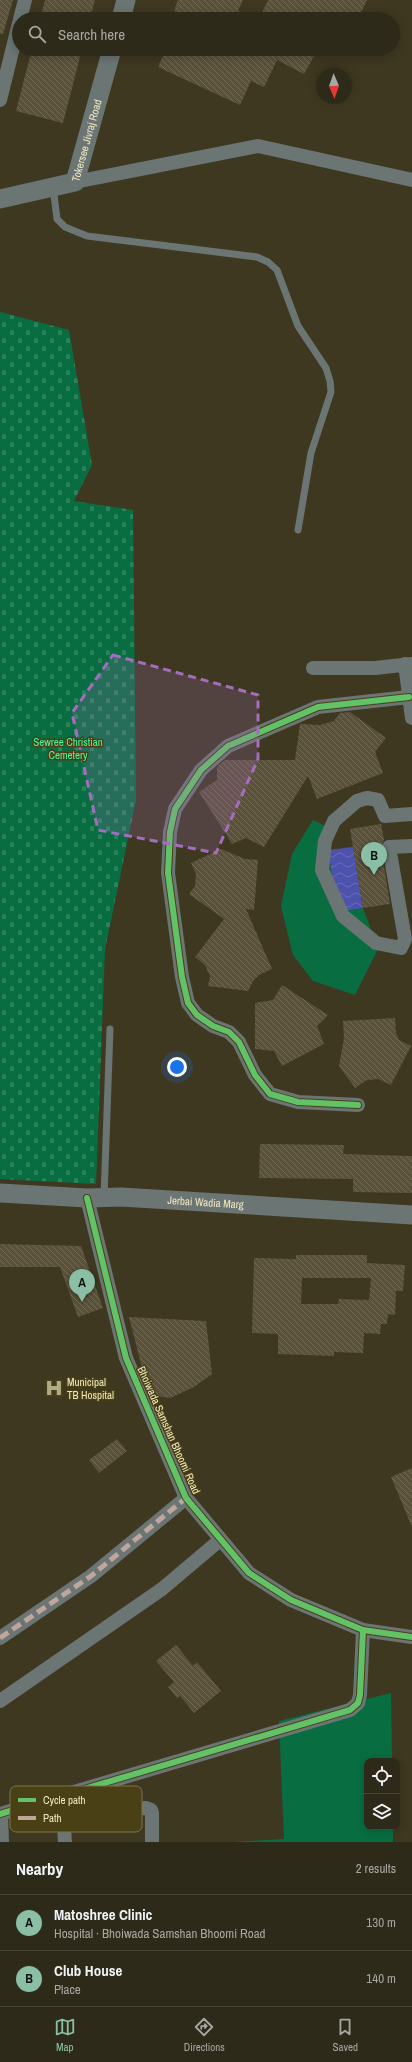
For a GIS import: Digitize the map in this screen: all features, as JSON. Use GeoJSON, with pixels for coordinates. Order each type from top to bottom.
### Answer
{"type":"FeatureCollection","features":[{"type":"Feature","properties":{"kind":"main road"},"geometry":{"type":"LineString","coordinates":[[123,12],[126,0]]}},
{"type":"Feature","properties":{"kind":"main road","name":"Tokersee Jivraj Road"},"geometry":{"type":"LineString","coordinates":[[0,199],[75,182],[110,56]]}},
{"type":"Feature","properties":{"kind":"main road","name":"Jerbai Wadia Marg"},"geometry":{"type":"LineString","coordinates":[[0,1193],[412,1215]]}},
{"type":"Feature","properties":{"kind":"street"},"geometry":{"type":"LineString","coordinates":[[22,12],[25,0]]}},
{"type":"Feature","properties":{"kind":"street"},"geometry":{"type":"LineString","coordinates":[[0,100],[12,51]]}},
{"type":"Feature","properties":{"kind":"street"},"geometry":{"type":"LineString","coordinates":[[75,182],[258,146],[412,180]]}},
{"type":"Feature","properties":{"kind":"street"},"geometry":{"type":"LineString","coordinates":[[313,668],[375,668],[408,664],[409,697],[412,718]]}},
{"type":"Feature","properties":{"kind":"street"},"geometry":{"type":"LineString","coordinates":[[358,1105],[298,1102],[270,1094],[255,1075],[240,1042],[229,1032],[213,1026],[197,1015],[188,1003],[182,977],[168,873],[170,832],[175,810],[201,770],[228,746],[318,707],[409,697]]}},
{"type":"Feature","properties":{"kind":"street"},"geometry":{"type":"LineString","coordinates":[[412,814],[385,816],[378,800],[367,798],[357,801],[334,820],[325,841],[322,870],[343,916],[376,943],[400,948],[405,939],[389,847],[412,846]]}},
{"type":"Feature","properties":{"kind":"street","name":"Bhoiwada Samshan Bhoomi Road"},"geometry":{"type":"LineString","coordinates":[[96,1198],[126,1358],[186,1498],[249,1573],[268,1586],[291,1600],[363,1630],[412,1637]]}},
{"type":"Feature","properties":{"kind":"street"},"geometry":{"type":"LineString","coordinates":[[0,1638],[90,1576],[186,1498]]}},
{"type":"Feature","properties":{"kind":"street"},"geometry":{"type":"LineString","coordinates":[[0,1701],[162,1589],[220,1540]]}},
{"type":"Feature","properties":{"kind":"street"},"geometry":{"type":"LineString","coordinates":[[94,1786],[350,1710],[358,1703],[360,1695],[363,1630]]}},
{"type":"Feature","properties":{"kind":"street"},"geometry":{"type":"LineString","coordinates":[[142,1808],[150,1808],[152,1813],[152,1842]]}},
{"type":"Feature","properties":{"kind":"street"},"geometry":{"type":"LineString","coordinates":[[2,1842],[0,1814],[10,1811]]}},
{"type":"Feature","properties":{"kind":"street"},"geometry":{"type":"LineString","coordinates":[[64,1832],[65,1842]]}},
{"type":"Feature","properties":{"kind":"lane"},"geometry":{"type":"LineString","coordinates":[[53,187],[57,219],[65,227],[86,236],[257,257],[268,262],[277,270],[298,326],[326,368],[331,392],[311,453],[298,530]]}},
{"type":"Feature","properties":{"kind":"lane"},"geometry":{"type":"LineString","coordinates":[[96,1198],[110,1029]]}},
{"type":"Feature","properties":{"kind":"highlighted area"},"geometry":{"type":"Polygon","coordinates":[[[113,655],[258,695],[258,759],[216,853],[98,830],[72,713],[113,655]]]}},
{"type":"Feature","properties":{"kind":"green space","name":"Sewree Christian Cemetery"},"geometry":{"type":"Polygon","coordinates":[[[0,312],[69,330],[92,465],[74,501],[133,510],[136,800],[105,949],[96,1184],[0,1179],[0,312]]]}},
{"type":"Feature","properties":{"kind":"green space"},"geometry":{"type":"Polygon","coordinates":[[[313,820],[334,830],[328,850],[338,912],[363,908],[378,949],[355,995],[313,981],[293,955],[281,906],[292,854],[313,820]]]}},
{"type":"Feature","properties":{"kind":"green space"},"geometry":{"type":"Polygon","coordinates":[[[391,1693],[392,1758],[364,1758],[364,1830],[393,1830],[393,1842],[232,1842],[284,1839],[279,1721],[391,1693]]]}},
{"type":"Feature","properties":{"kind":"water"},"geometry":{"type":"Polygon","coordinates":[[[353,847],[363,908],[338,912],[328,850],[353,847]]]}},
{"type":"Feature","properties":{"kind":"building"},"geometry":{"type":"Polygon","coordinates":[[[0,0],[13,0],[3,34],[0,34],[0,0]]]}},
{"type":"Feature","properties":{"kind":"building"},"geometry":{"type":"Polygon","coordinates":[[[45,0],[95,0],[92,12],[42,12],[45,0]]]}},
{"type":"Feature","properties":{"kind":"building"},"geometry":{"type":"Polygon","coordinates":[[[178,0],[243,0],[238,11],[240,12],[174,11],[178,0]]]}},
{"type":"Feature","properties":{"kind":"building"},"geometry":{"type":"Polygon","coordinates":[[[268,0],[367,0],[361,12],[262,12],[268,0]]]}},
{"type":"Feature","properties":{"kind":"building"},"geometry":{"type":"Polygon","coordinates":[[[30,56],[80,56],[63,123],[16,111],[30,56]]]}},
{"type":"Feature","properties":{"kind":"building"},"geometry":{"type":"Polygon","coordinates":[[[163,56],[314,56],[304,74],[277,60],[264,87],[251,81],[240,105],[158,67],[163,56]]]}},
{"type":"Feature","properties":{"kind":"building"},"geometry":{"type":"Polygon","coordinates":[[[350,712],[386,738],[375,752],[383,773],[317,799],[308,776],[264,847],[246,838],[232,844],[199,792],[217,780],[217,767],[225,760],[295,760],[300,724],[320,725],[334,721],[340,713],[350,712]]]}},
{"type":"Feature","properties":{"kind":"building"},"geometry":{"type":"Polygon","coordinates":[[[381,824],[384,840],[381,848],[390,904],[363,908],[350,829],[381,824]]]}},
{"type":"Feature","properties":{"kind":"building"},"geometry":{"type":"Polygon","coordinates":[[[221,849],[245,859],[258,860],[254,910],[246,909],[272,969],[259,975],[253,981],[248,991],[208,986],[210,976],[205,965],[195,957],[224,919],[189,894],[195,886],[196,874],[191,863],[221,849]]]}},
{"type":"Feature","properties":{"kind":"building"},"geometry":{"type":"Polygon","coordinates":[[[282,985],[328,1015],[317,1026],[324,1044],[282,1066],[274,1051],[255,1049],[255,1003],[273,1000],[282,985]]]}},
{"type":"Feature","properties":{"kind":"building"},"geometry":{"type":"Polygon","coordinates":[[[395,1018],[396,1033],[399,1040],[411,1046],[391,1085],[378,1079],[367,1080],[355,1088],[339,1066],[344,1038],[343,1021],[395,1018]]]}},
{"type":"Feature","properties":{"kind":"building"},"geometry":{"type":"Polygon","coordinates":[[[260,1144],[344,1145],[343,1154],[412,1156],[412,1193],[353,1192],[353,1179],[259,1178],[260,1144]]]}},
{"type":"Feature","properties":{"kind":"building"},"geometry":{"type":"Polygon","coordinates":[[[0,1244],[81,1246],[103,1308],[78,1317],[60,1267],[0,1267],[0,1244]]]}},
{"type":"Feature","properties":{"kind":"building"},"geometry":{"type":"Polygon","coordinates":[[[296,1255],[367,1255],[367,1263],[405,1265],[403,1291],[396,1291],[395,1315],[388,1314],[387,1324],[381,1324],[380,1334],[364,1333],[363,1353],[334,1352],[334,1356],[278,1354],[278,1334],[252,1333],[254,1258],[296,1259],[296,1255]],[[302,1278],[301,1304],[338,1304],[339,1299],[369,1300],[371,1278],[302,1278]]]}},
{"type":"Feature","properties":{"kind":"building"},"geometry":{"type":"Polygon","coordinates":[[[129,1317],[206,1321],[212,1374],[194,1387],[170,1398],[151,1395],[145,1380],[129,1317]]]}},
{"type":"Feature","properties":{"kind":"building"},"geometry":{"type":"Polygon","coordinates":[[[117,1439],[127,1451],[99,1473],[89,1460],[117,1439]]]}},
{"type":"Feature","properties":{"kind":"building"},"geometry":{"type":"Polygon","coordinates":[[[412,1468],[412,1527],[391,1477],[412,1468]]]}},
{"type":"Feature","properties":{"kind":"building"},"geometry":{"type":"Polygon","coordinates":[[[176,1645],[193,1666],[197,1662],[221,1691],[194,1713],[180,1696],[177,1698],[168,1687],[174,1682],[156,1661],[176,1645]]]}},
{"type":"Feature","properties":{"kind":"marked path"},"geometry":{"type":"LineString","coordinates":[[0,1638],[91,1576],[186,1498]]}},
{"type":"Feature","properties":{"kind":"cycle path"},"geometry":{"type":"LineString","coordinates":[[358,1105],[298,1102],[270,1094],[255,1075],[239,1042],[229,1032],[213,1026],[197,1015],[188,1003],[182,977],[168,873],[170,832],[175,809],[201,770],[228,746],[318,707],[409,697]]}},
{"type":"Feature","properties":{"kind":"cycle path"},"geometry":{"type":"LineString","coordinates":[[87,1198],[126,1358],[186,1498],[249,1573],[291,1600],[363,1630],[412,1637]]}},
{"type":"Feature","properties":{"kind":"cycle path"},"geometry":{"type":"LineString","coordinates":[[94,1786],[350,1710],[358,1703],[360,1695],[363,1630]]}},
{"type":"Feature","properties":{"kind":"cycle path"},"geometry":{"type":"LineString","coordinates":[[0,1814],[10,1811]]}},
{"type":"Feature","properties":{"kind":"place","name":"Club House"},"geometry":{"type":"Point","coordinates":[374,875]}},
{"type":"Feature","properties":{"kind":"place","name":"Matoshree Clinic"},"geometry":{"type":"Point","coordinates":[82,1302]}},
{"type":"Feature","properties":{"kind":"place","name":"Municipal TB Hospital"},"geometry":{"type":"Point","coordinates":[54,1388]}}]}
